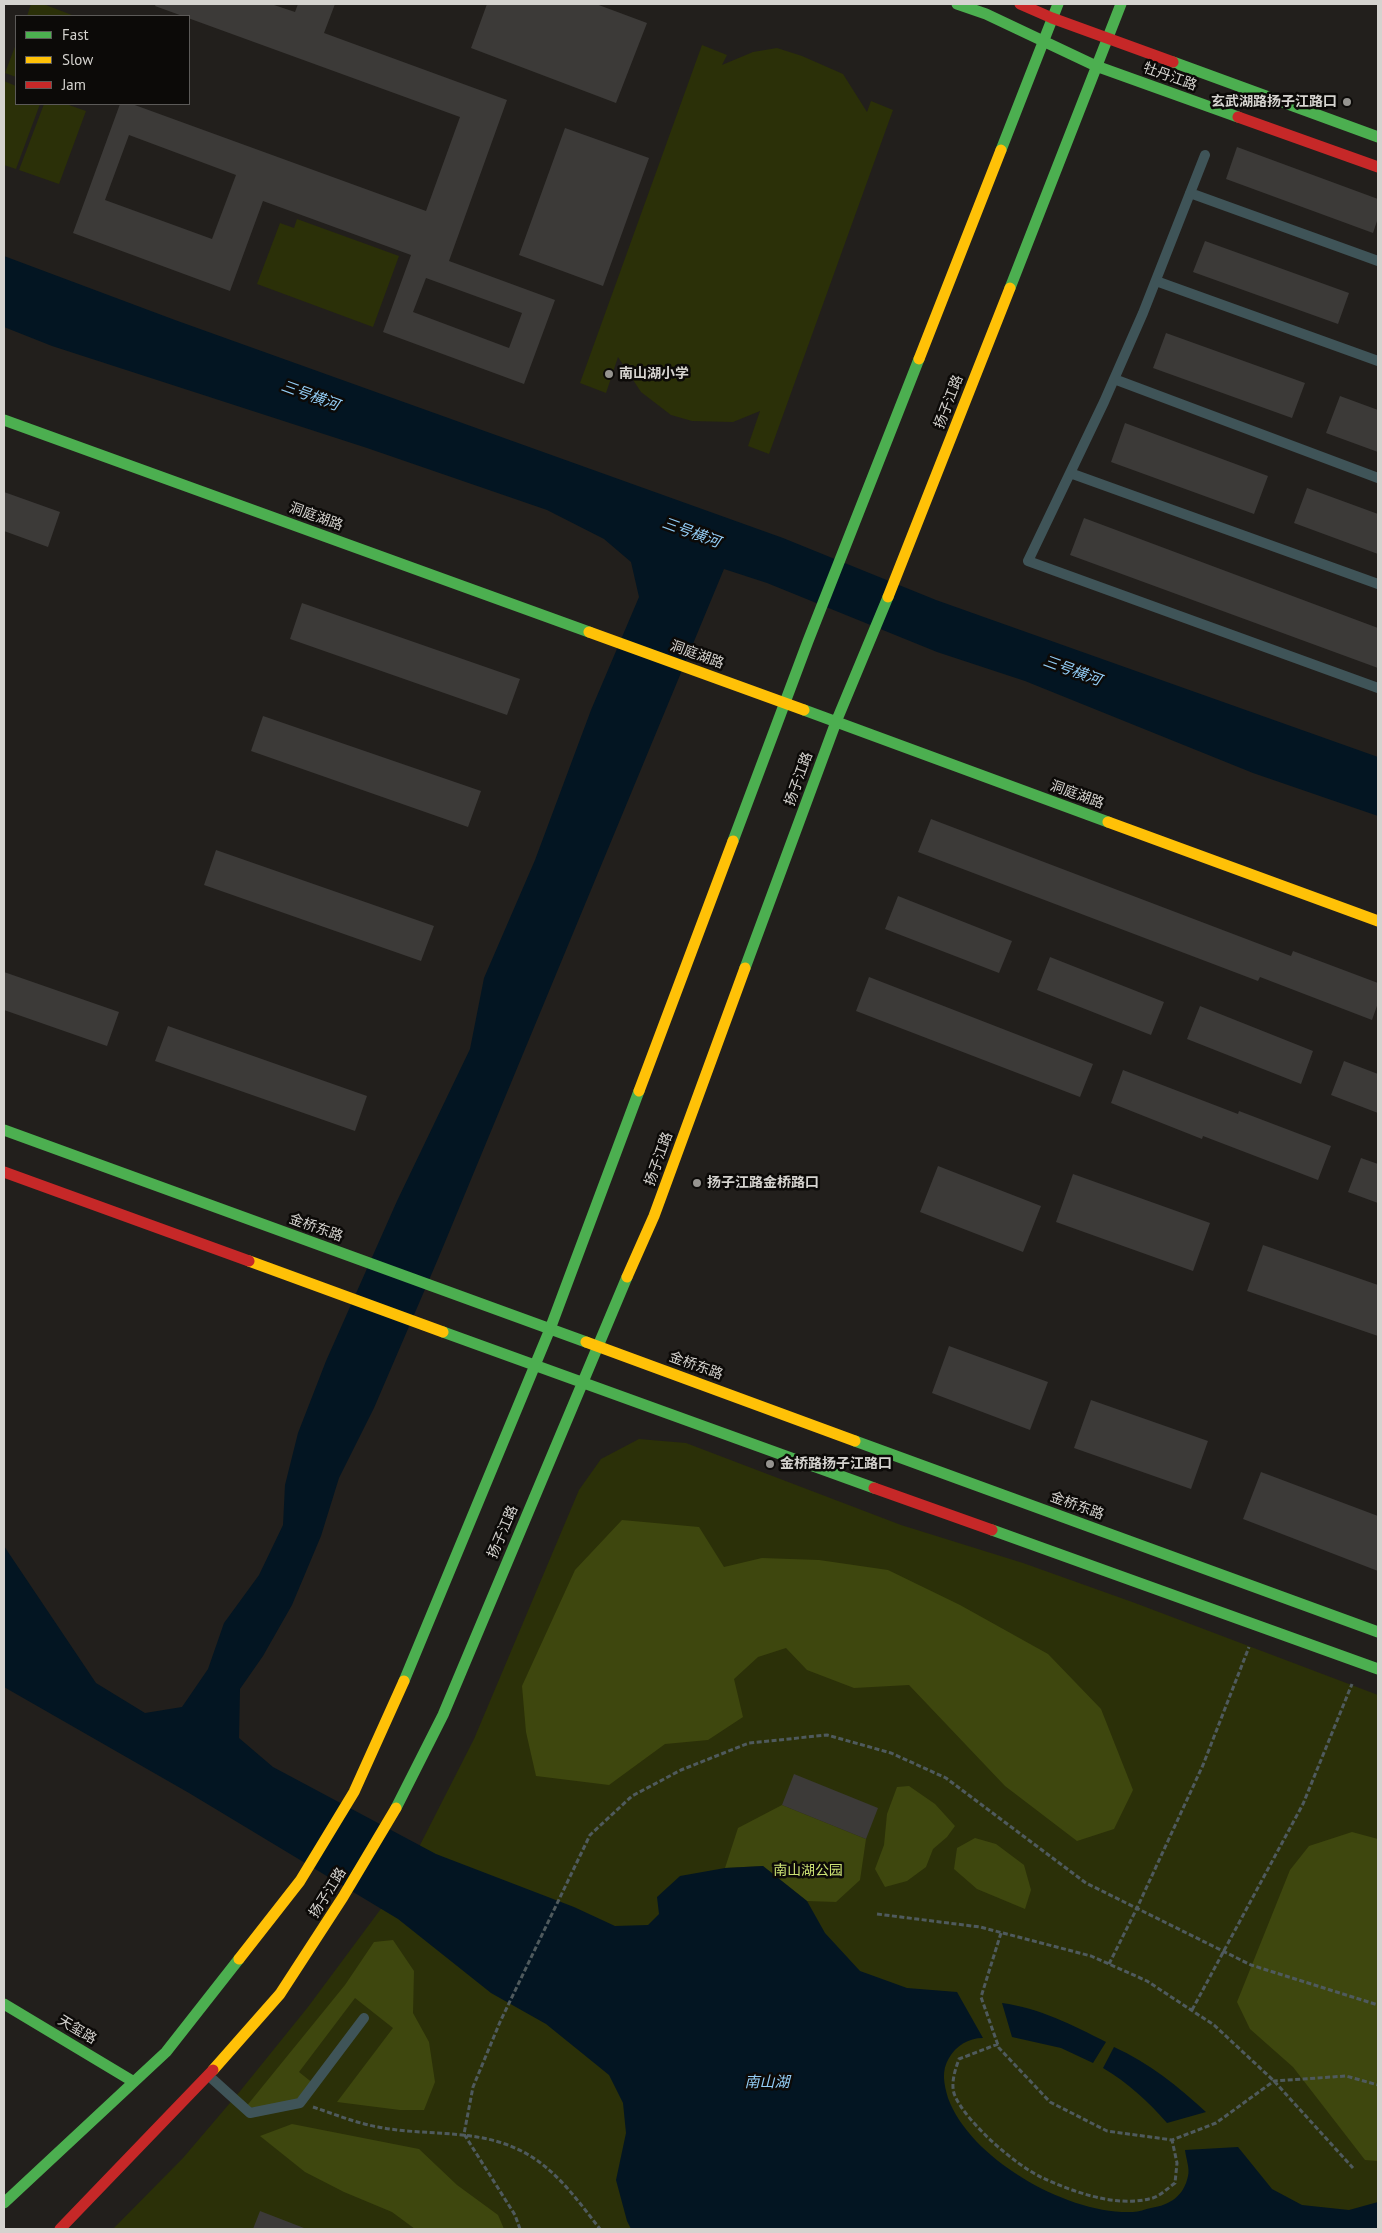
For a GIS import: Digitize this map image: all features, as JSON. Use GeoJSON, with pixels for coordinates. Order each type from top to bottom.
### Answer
{"type":"FeatureCollection","features":[{"type":"Feature","properties":{"kind":"street","name":"牡丹江路"},"geometry":{"type":"LineString","coordinates":[[957,4],[986,14],[1096,66],[1378,167]]}},
{"type":"Feature","properties":{"kind":"street","name":"牡丹江路"},"geometry":{"type":"LineString","coordinates":[[1020,4],[1052,18],[1378,137]]}},
{"type":"Feature","properties":{"kind":"street"},"geometry":{"type":"LineString","coordinates":[[4,2204],[166,2052],[300,1881],[354,1792],[399,1694],[550,1329],[808,641],[846,549],[1058,4]]}},
{"type":"Feature","properties":{"kind":"street","name":"扬子江路"},"geometry":{"type":"LineString","coordinates":[[60,2229],[208,2076],[280,1994],[390,1820],[443,1715],[597,1346],[654,1216],[836,722],[900,569],[1120,4]]}},
{"type":"Feature","properties":{"kind":"street","name":"洞庭湖路"},"geometry":{"type":"LineString","coordinates":[[4,420],[700,672],[1378,921]]}},
{"type":"Feature","properties":{"kind":"street","name":"金桥东路"},"geometry":{"type":"LineString","coordinates":[[4,1130],[440,1291],[597,1346],[1378,1632]]}},
{"type":"Feature","properties":{"kind":"street"},"geometry":{"type":"LineString","coordinates":[[4,1172],[344,1294],[535,1366],[1378,1669]]}},
{"type":"Feature","properties":{"kind":"street","name":"天玺路"},"geometry":{"type":"LineString","coordinates":[[4,2004],[134,2082]]}},
{"type":"Feature","properties":{"kind":"lane"},"geometry":{"type":"LineString","coordinates":[[1205,155],[1156,281],[1114,379],[1028,561],[1378,688]]}},
{"type":"Feature","properties":{"kind":"lane"},"geometry":{"type":"LineString","coordinates":[[1190,193],[1378,261]]}},
{"type":"Feature","properties":{"kind":"lane"},"geometry":{"type":"LineString","coordinates":[[1156,281],[1378,361]]}},
{"type":"Feature","properties":{"kind":"lane"},"geometry":{"type":"LineString","coordinates":[[1114,379],[1378,478]]}},
{"type":"Feature","properties":{"kind":"lane"},"geometry":{"type":"LineString","coordinates":[[1070,474],[1378,584]]}},
{"type":"Feature","properties":{"kind":"lane"},"geometry":{"type":"LineString","coordinates":[[208,2076],[250,2113],[300,2103],[364,2018]]}},
{"type":"Feature","properties":{"kind":"path"},"geometry":{"type":"LineString","coordinates":[[1108,1964],[1137,1908],[1203,1765],[1252,1638]]}},
{"type":"Feature","properties":{"kind":"path"},"geometry":{"type":"LineString","coordinates":[[1192,2010],[1303,1804],[1355,1676]]}},
{"type":"Feature","properties":{"kind":"path"},"geometry":{"type":"LineString","coordinates":[[520,2229],[516,2215],[464,2134],[472,2087],[500,2022],[590,1835],[632,1796],[680,1770],[749,1744],[827,1735],[891,1753],[946,1778],[1086,1883],[1251,1965],[1378,2005]]}},
{"type":"Feature","properties":{"kind":"path"},"geometry":{"type":"LineString","coordinates":[[878,1914],[980,1927],[1091,1956],[1147,1981],[1214,2025],[1274,2081],[1353,2168]]}},
{"type":"Feature","properties":{"kind":"path"},"geometry":{"type":"LineString","coordinates":[[1002,1933],[981,1996],[999,2048],[1050,2102],[1107,2131],[1172,2140],[1216,2124],[1274,2081],[1346,2076],[1378,2084]]}},
{"type":"Feature","properties":{"kind":"path"},"geometry":{"type":"LineString","coordinates":[[998,2044],[958,2060],[953,2074],[954,2095],[974,2124],[1006,2154],[1041,2178],[1084,2194],[1121,2200],[1151,2199],[1175,2183],[1177,2163],[1172,2140]]}},
{"type":"Feature","properties":{"kind":"path"},"geometry":{"type":"LineString","coordinates":[[300,2103],[378,2127],[464,2134],[493,2139],[527,2154],[562,2181],[600,2229]]}},
{"type":"Feature","properties":{"kind":"green space"},"geometry":{"type":"Polygon","coordinates":[[[31,4],[43,4],[72,15],[27,15],[31,4]]]}},
{"type":"Feature","properties":{"kind":"green space"},"geometry":{"type":"Polygon","coordinates":[[[702,45],[727,55],[722,65],[753,52],[777,48],[802,56],[843,74],[867,112],[871,101],[893,110],[769,454],[748,446],[760,411],[733,422],[692,421],[671,415],[641,392],[618,357],[606,393],[580,383],[702,45]]]}},
{"type":"Feature","properties":{"kind":"green space"},"geometry":{"type":"Polygon","coordinates":[[[15,47],[15,77],[5,73],[15,47]]]}},
{"type":"Feature","properties":{"kind":"green space"},"geometry":{"type":"Polygon","coordinates":[[[4,81],[15,86],[15,105],[40,105],[16,169],[4,165],[4,81]]]}},
{"type":"Feature","properties":{"kind":"green space"},"geometry":{"type":"Polygon","coordinates":[[[44,105],[69,105],[86,111],[59,184],[19,170],[44,105]]]}},
{"type":"Feature","properties":{"kind":"green space"},"geometry":{"type":"Polygon","coordinates":[[[297,219],[399,256],[373,327],[257,284],[280,223],[294,228],[297,219]]]}},
{"type":"Feature","properties":{"kind":"green space","name":"南山湖公园"},"geometry":{"type":"Polygon","coordinates":[[[639,1439],[686,1443],[901,1525],[1023,1563],[1135,1603],[1378,1695],[1378,2229],[113,2229],[183,2158],[241,2090],[308,2007],[383,1906],[419,1847],[474,1739],[579,1490],[601,1459],[639,1439]]]}},
{"type":"Feature","properties":{"kind":"green space"},"geometry":{"type":"Polygon","coordinates":[[[622,1520],[699,1527],[724,1567],[762,1558],[819,1560],[888,1570],[960,1605],[1048,1654],[1101,1709],[1133,1790],[1114,1829],[1077,1841],[1005,1786],[909,1685],[854,1688],[807,1670],[786,1648],[758,1657],[734,1679],[743,1717],[708,1740],[665,1744],[609,1785],[536,1776],[526,1732],[522,1686],[575,1570],[622,1520]]]}},
{"type":"Feature","properties":{"kind":"green space"},"geometry":{"type":"Polygon","coordinates":[[[909,1786],[935,1804],[955,1826],[947,1837],[933,1849],[926,1867],[907,1881],[885,1887],[875,1869],[884,1845],[887,1814],[897,1787],[909,1786]]]}},
{"type":"Feature","properties":{"kind":"green space"},"geometry":{"type":"Polygon","coordinates":[[[782,1805],[866,1839],[860,1880],[836,1902],[807,1901],[763,1866],[725,1868],[738,1828],[782,1805]]]}},
{"type":"Feature","properties":{"kind":"green space"},"geometry":{"type":"Polygon","coordinates":[[[1352,1832],[1378,1839],[1378,2161],[1365,2160],[1293,2067],[1250,2029],[1237,2002],[1290,1870],[1309,1846],[1352,1832]]]}},
{"type":"Feature","properties":{"kind":"green space"},"geometry":{"type":"Polygon","coordinates":[[[975,1838],[996,1844],[1024,1865],[1031,1890],[1025,1909],[977,1889],[954,1869],[957,1848],[975,1838]]]}},
{"type":"Feature","properties":{"kind":"green space"},"geometry":{"type":"Polygon","coordinates":[[[393,1940],[414,1971],[413,2013],[429,2042],[435,2082],[424,2110],[400,2110],[337,2102],[393,2028],[355,1998],[299,2072],[314,2084],[300,2103],[245,2108],[345,1985],[374,1942],[393,1940]]]}},
{"type":"Feature","properties":{"kind":"green space"},"geometry":{"type":"Polygon","coordinates":[[[292,2124],[419,2149],[457,2185],[498,2215],[504,2229],[415,2229],[392,2212],[344,2192],[305,2172],[260,2136],[292,2124]]]}},
{"type":"Feature","properties":{"kind":"water"},"geometry":{"type":"Polygon","coordinates":[[[4,256],[175,320],[783,538],[936,600],[1378,757],[1378,816],[1253,773],[1025,681],[937,652],[767,583],[724,569],[438,1259],[374,1408],[339,1478],[321,1536],[292,1605],[263,1656],[240,1689],[239,1738],[273,1767],[436,1854],[574,1907],[615,1926],[648,1925],[659,1914],[657,1897],[680,1876],[725,1868],[763,1866],[807,1901],[825,1933],[860,1971],[907,1988],[957,1992],[983,2038],[972,2039],[963,2044],[955,2050],[946,2063],[944,2083],[948,2098],[960,2121],[977,2142],[999,2162],[1024,2179],[1052,2193],[1080,2204],[1107,2210],[1135,2212],[1158,2207],[1170,2202],[1180,2194],[1186,2183],[1188,2167],[1185,2150],[1238,2147],[1272,2189],[1302,2205],[1349,2210],[1378,2202],[1378,2229],[631,2229],[616,2180],[626,2133],[623,2103],[609,2075],[546,2024],[491,1993],[398,1919],[189,1793],[4,1687],[4,1546],[96,1683],[145,1713],[182,1707],[208,1669],[224,1623],[259,1575],[283,1525],[285,1485],[298,1433],[326,1361],[397,1201],[470,1049],[484,978],[535,860],[591,710],[639,597],[631,562],[604,539],[547,510],[367,448],[52,346],[4,327],[4,256]]]}},
{"type":"Feature","properties":{"kind":"water"},"geometry":{"type":"Polygon","coordinates":[[[1002,2003],[1042,2013],[1106,2042],[1093,2063],[1061,2048],[1012,2037],[1002,2003]]]}},
{"type":"Feature","properties":{"kind":"water"},"geometry":{"type":"Polygon","coordinates":[[[1114,2047],[1139,2060],[1163,2076],[1206,2112],[1167,2123],[1137,2093],[1103,2068],[1114,2047]]]}},
{"type":"Feature","properties":{"kind":"building"},"geometry":{"type":"Polygon","coordinates":[[[156,4],[271,4],[295,12],[298,4],[335,4],[324,33],[507,100],[449,261],[555,300],[524,384],[383,332],[411,255],[263,201],[230,291],[73,233],[120,105],[135,105],[426,211],[460,117],[190,19],[190,15],[180,15],[155,6],[156,4]],[[129,135],[105,200],[212,239],[236,175],[129,135]],[[426,278],[413,312],[509,348],[522,313],[426,278]]]}},
{"type":"Feature","properties":{"kind":"building"},"geometry":{"type":"Polygon","coordinates":[[[487,4],[596,4],[647,23],[616,103],[471,48],[487,4]]]}},
{"type":"Feature","properties":{"kind":"building"},"geometry":{"type":"Polygon","coordinates":[[[565,128],[649,158],[603,286],[519,255],[565,128]]]}},
{"type":"Feature","properties":{"kind":"building"},"geometry":{"type":"Polygon","coordinates":[[[1237,147],[1378,199],[1378,218],[1373,233],[1226,179],[1237,147]]]}},
{"type":"Feature","properties":{"kind":"building"},"geometry":{"type":"Polygon","coordinates":[[[1205,241],[1349,293],[1338,324],[1193,272],[1205,241]]]}},
{"type":"Feature","properties":{"kind":"building"},"geometry":{"type":"Polygon","coordinates":[[[1166,333],[1305,383],[1292,418],[1153,368],[1166,333]]]}},
{"type":"Feature","properties":{"kind":"building"},"geometry":{"type":"Polygon","coordinates":[[[1340,396],[1378,410],[1378,452],[1326,433],[1340,396]]]}},
{"type":"Feature","properties":{"kind":"building"},"geometry":{"type":"Polygon","coordinates":[[[1125,423],[1268,476],[1254,514],[1111,462],[1125,423]]]}},
{"type":"Feature","properties":{"kind":"building"},"geometry":{"type":"Polygon","coordinates":[[[1307,488],[1378,514],[1378,554],[1294,523],[1307,488]]]}},
{"type":"Feature","properties":{"kind":"building"},"geometry":{"type":"Polygon","coordinates":[[[4,492],[60,512],[48,547],[4,531],[4,492]]]}},
{"type":"Feature","properties":{"kind":"building"},"geometry":{"type":"Polygon","coordinates":[[[1084,518],[1378,628],[1378,668],[1070,555],[1084,518]]]}},
{"type":"Feature","properties":{"kind":"building"},"geometry":{"type":"Polygon","coordinates":[[[302,603],[520,679],[507,715],[290,639],[302,603]]]}},
{"type":"Feature","properties":{"kind":"building"},"geometry":{"type":"Polygon","coordinates":[[[263,716],[481,791],[468,827],[251,751],[263,716]]]}},
{"type":"Feature","properties":{"kind":"building"},"geometry":{"type":"Polygon","coordinates":[[[931,819],[1291,956],[1293,951],[1378,983],[1378,1003],[1372,1020],[1260,977],[1258,981],[918,852],[931,819]]]}},
{"type":"Feature","properties":{"kind":"building"},"geometry":{"type":"Polygon","coordinates":[[[216,850],[434,926],[421,961],[204,885],[216,850]]]}},
{"type":"Feature","properties":{"kind":"building"},"geometry":{"type":"Polygon","coordinates":[[[898,896],[1012,941],[999,973],[885,929],[898,896]]]}},
{"type":"Feature","properties":{"kind":"building"},"geometry":{"type":"Polygon","coordinates":[[[1050,957],[1164,1002],[1151,1035],[1037,990],[1050,957]]]}},
{"type":"Feature","properties":{"kind":"building"},"geometry":{"type":"Polygon","coordinates":[[[4,972],[119,1012],[107,1046],[4,1010],[4,972]]]}},
{"type":"Feature","properties":{"kind":"building"},"geometry":{"type":"Polygon","coordinates":[[[869,977],[1093,1064],[1080,1097],[856,1011],[869,977]]]}},
{"type":"Feature","properties":{"kind":"building"},"geometry":{"type":"Polygon","coordinates":[[[1200,1006],[1313,1051],[1301,1084],[1187,1039],[1200,1006]]]}},
{"type":"Feature","properties":{"kind":"building"},"geometry":{"type":"Polygon","coordinates":[[[168,1026],[367,1096],[355,1131],[155,1061],[168,1026]]]}},
{"type":"Feature","properties":{"kind":"building"},"geometry":{"type":"Polygon","coordinates":[[[1344,1061],[1378,1074],[1378,1113],[1331,1095],[1344,1061]]]}},
{"type":"Feature","properties":{"kind":"building"},"geometry":{"type":"Polygon","coordinates":[[[1123,1070],[1238,1114],[1239,1111],[1331,1146],[1318,1180],[1203,1136],[1202,1139],[1111,1103],[1123,1070]]]}},
{"type":"Feature","properties":{"kind":"building"},"geometry":{"type":"Polygon","coordinates":[[[1361,1158],[1378,1164],[1378,1203],[1348,1192],[1361,1158]]]}},
{"type":"Feature","properties":{"kind":"building"},"geometry":{"type":"Polygon","coordinates":[[[938,1166],[1041,1206],[1023,1252],[920,1212],[938,1166]]]}},
{"type":"Feature","properties":{"kind":"building"},"geometry":{"type":"Polygon","coordinates":[[[1073,1174],[1210,1223],[1193,1271],[1056,1222],[1073,1174]]]}},
{"type":"Feature","properties":{"kind":"building"},"geometry":{"type":"Polygon","coordinates":[[[1263,1245],[1378,1285],[1378,1336],[1247,1291],[1263,1245]]]}},
{"type":"Feature","properties":{"kind":"building"},"geometry":{"type":"Polygon","coordinates":[[[949,1346],[1048,1382],[1030,1430],[932,1393],[949,1346]]]}},
{"type":"Feature","properties":{"kind":"building"},"geometry":{"type":"Polygon","coordinates":[[[1091,1400],[1208,1441],[1191,1489],[1074,1448],[1091,1400]]]}},
{"type":"Feature","properties":{"kind":"building"},"geometry":{"type":"Polygon","coordinates":[[[1261,1472],[1378,1516],[1378,1571],[1243,1519],[1261,1472]]]}},
{"type":"Feature","properties":{"kind":"building"},"geometry":{"type":"Polygon","coordinates":[[[794,1774],[878,1808],[866,1839],[782,1805],[794,1774]]]}},
{"type":"Feature","properties":{"kind":"building"},"geometry":{"type":"Polygon","coordinates":[[[260,2211],[304,2228],[304,2229],[253,2229],[260,2211]]]}},
{"type":"Feature","properties":{"kind":"traffic: fast"},"geometry":{"type":"LineString","coordinates":[[957,4],[986,14],[1096,66],[1238,117]]}},
{"type":"Feature","properties":{"kind":"traffic: fast"},"geometry":{"type":"LineString","coordinates":[[1001,150],[1058,4]]}},
{"type":"Feature","properties":{"kind":"traffic: fast"},"geometry":{"type":"LineString","coordinates":[[1010,288],[1121,4]]}},
{"type":"Feature","properties":{"kind":"traffic: fast"},"geometry":{"type":"LineString","coordinates":[[1173,62],[1378,137]]}},
{"type":"Feature","properties":{"kind":"traffic: fast"},"geometry":{"type":"LineString","coordinates":[[733,841],[808,641],[919,359]]}},
{"type":"Feature","properties":{"kind":"traffic: fast"},"geometry":{"type":"LineString","coordinates":[[4,420],[589,632]]}},
{"type":"Feature","properties":{"kind":"traffic: fast"},"geometry":{"type":"LineString","coordinates":[[745,968],[836,722],[888,597]]}},
{"type":"Feature","properties":{"kind":"traffic: fast"},"geometry":{"type":"LineString","coordinates":[[804,710],[1108,822]]}},
{"type":"Feature","properties":{"kind":"traffic: fast"},"geometry":{"type":"LineString","coordinates":[[404,1681],[550,1329],[639,1091]]}},
{"type":"Feature","properties":{"kind":"traffic: fast"},"geometry":{"type":"LineString","coordinates":[[4,1130],[586,1342]]}},
{"type":"Feature","properties":{"kind":"traffic: fast"},"geometry":{"type":"LineString","coordinates":[[396,1808],[443,1715],[627,1277]]}},
{"type":"Feature","properties":{"kind":"traffic: fast"},"geometry":{"type":"LineString","coordinates":[[443,1332],[874,1488]]}},
{"type":"Feature","properties":{"kind":"traffic: fast"},"geometry":{"type":"LineString","coordinates":[[855,1441],[1378,1632]]}},
{"type":"Feature","properties":{"kind":"traffic: fast"},"geometry":{"type":"LineString","coordinates":[[992,1530],[1378,1669]]}},
{"type":"Feature","properties":{"kind":"traffic: fast"},"geometry":{"type":"LineString","coordinates":[[4,2203],[166,2052],[239,1959]]}},
{"type":"Feature","properties":{"kind":"traffic: fast"},"geometry":{"type":"LineString","coordinates":[[4,2004],[134,2082]]}},
{"type":"Feature","properties":{"kind":"traffic: slow"},"geometry":{"type":"LineString","coordinates":[[919,359],[1001,150]]}},
{"type":"Feature","properties":{"kind":"traffic: slow"},"geometry":{"type":"LineString","coordinates":[[888,597],[1010,288]]}},
{"type":"Feature","properties":{"kind":"traffic: slow"},"geometry":{"type":"LineString","coordinates":[[589,632],[804,710]]}},
{"type":"Feature","properties":{"kind":"traffic: slow"},"geometry":{"type":"LineString","coordinates":[[1108,822],[1378,921]]}},
{"type":"Feature","properties":{"kind":"traffic: slow"},"geometry":{"type":"LineString","coordinates":[[639,1091],[733,841]]}},
{"type":"Feature","properties":{"kind":"traffic: slow"},"geometry":{"type":"LineString","coordinates":[[627,1277],[654,1216],[745,968]]}},
{"type":"Feature","properties":{"kind":"traffic: slow"},"geometry":{"type":"LineString","coordinates":[[249,1261],[443,1332]]}},
{"type":"Feature","properties":{"kind":"traffic: slow"},"geometry":{"type":"LineString","coordinates":[[586,1342],[855,1441]]}},
{"type":"Feature","properties":{"kind":"traffic: slow"},"geometry":{"type":"LineString","coordinates":[[239,1959],[300,1881],[354,1792],[404,1681]]}},
{"type":"Feature","properties":{"kind":"traffic: slow"},"geometry":{"type":"LineString","coordinates":[[213,2070],[280,1994],[343,1897],[396,1808]]}},
{"type":"Feature","properties":{"kind":"traffic: jam"},"geometry":{"type":"LineString","coordinates":[[1020,4],[1052,18],[1173,62]]}},
{"type":"Feature","properties":{"kind":"traffic: jam"},"geometry":{"type":"LineString","coordinates":[[1238,117],[1378,167]]}},
{"type":"Feature","properties":{"kind":"traffic: jam"},"geometry":{"type":"LineString","coordinates":[[4,1172],[249,1261]]}},
{"type":"Feature","properties":{"kind":"traffic: jam"},"geometry":{"type":"LineString","coordinates":[[874,1488],[992,1530]]}},
{"type":"Feature","properties":{"kind":"traffic: jam"},"geometry":{"type":"LineString","coordinates":[[60,2229],[213,2070]]}},
{"type":"Feature","properties":{"kind":"place","name":"玄武湖路扬子江路口"},"geometry":{"type":"Point","coordinates":[1347,102]}},
{"type":"Feature","properties":{"kind":"place","name":"南山湖小学"},"geometry":{"type":"Point","coordinates":[609,374]}},
{"type":"Feature","properties":{"kind":"place","name":"扬子江路金桥路口"},"geometry":{"type":"Point","coordinates":[697,1183]}},
{"type":"Feature","properties":{"kind":"place","name":"金桥路扬子江路口"},"geometry":{"type":"Point","coordinates":[770,1464]}},
{"type":"Feature","properties":{"kind":"water label","name":"三号横河"},"geometry":{"type":"Point","coordinates":[310,396]}},
{"type":"Feature","properties":{"kind":"water label","name":"三号横河"},"geometry":{"type":"Point","coordinates":[691,533]}},
{"type":"Feature","properties":{"kind":"water label","name":"三号横河"},"geometry":{"type":"Point","coordinates":[1072,671]}},
{"type":"Feature","properties":{"kind":"water label","name":"南山湖"},"geometry":{"type":"Point","coordinates":[767,2083]}}]}
